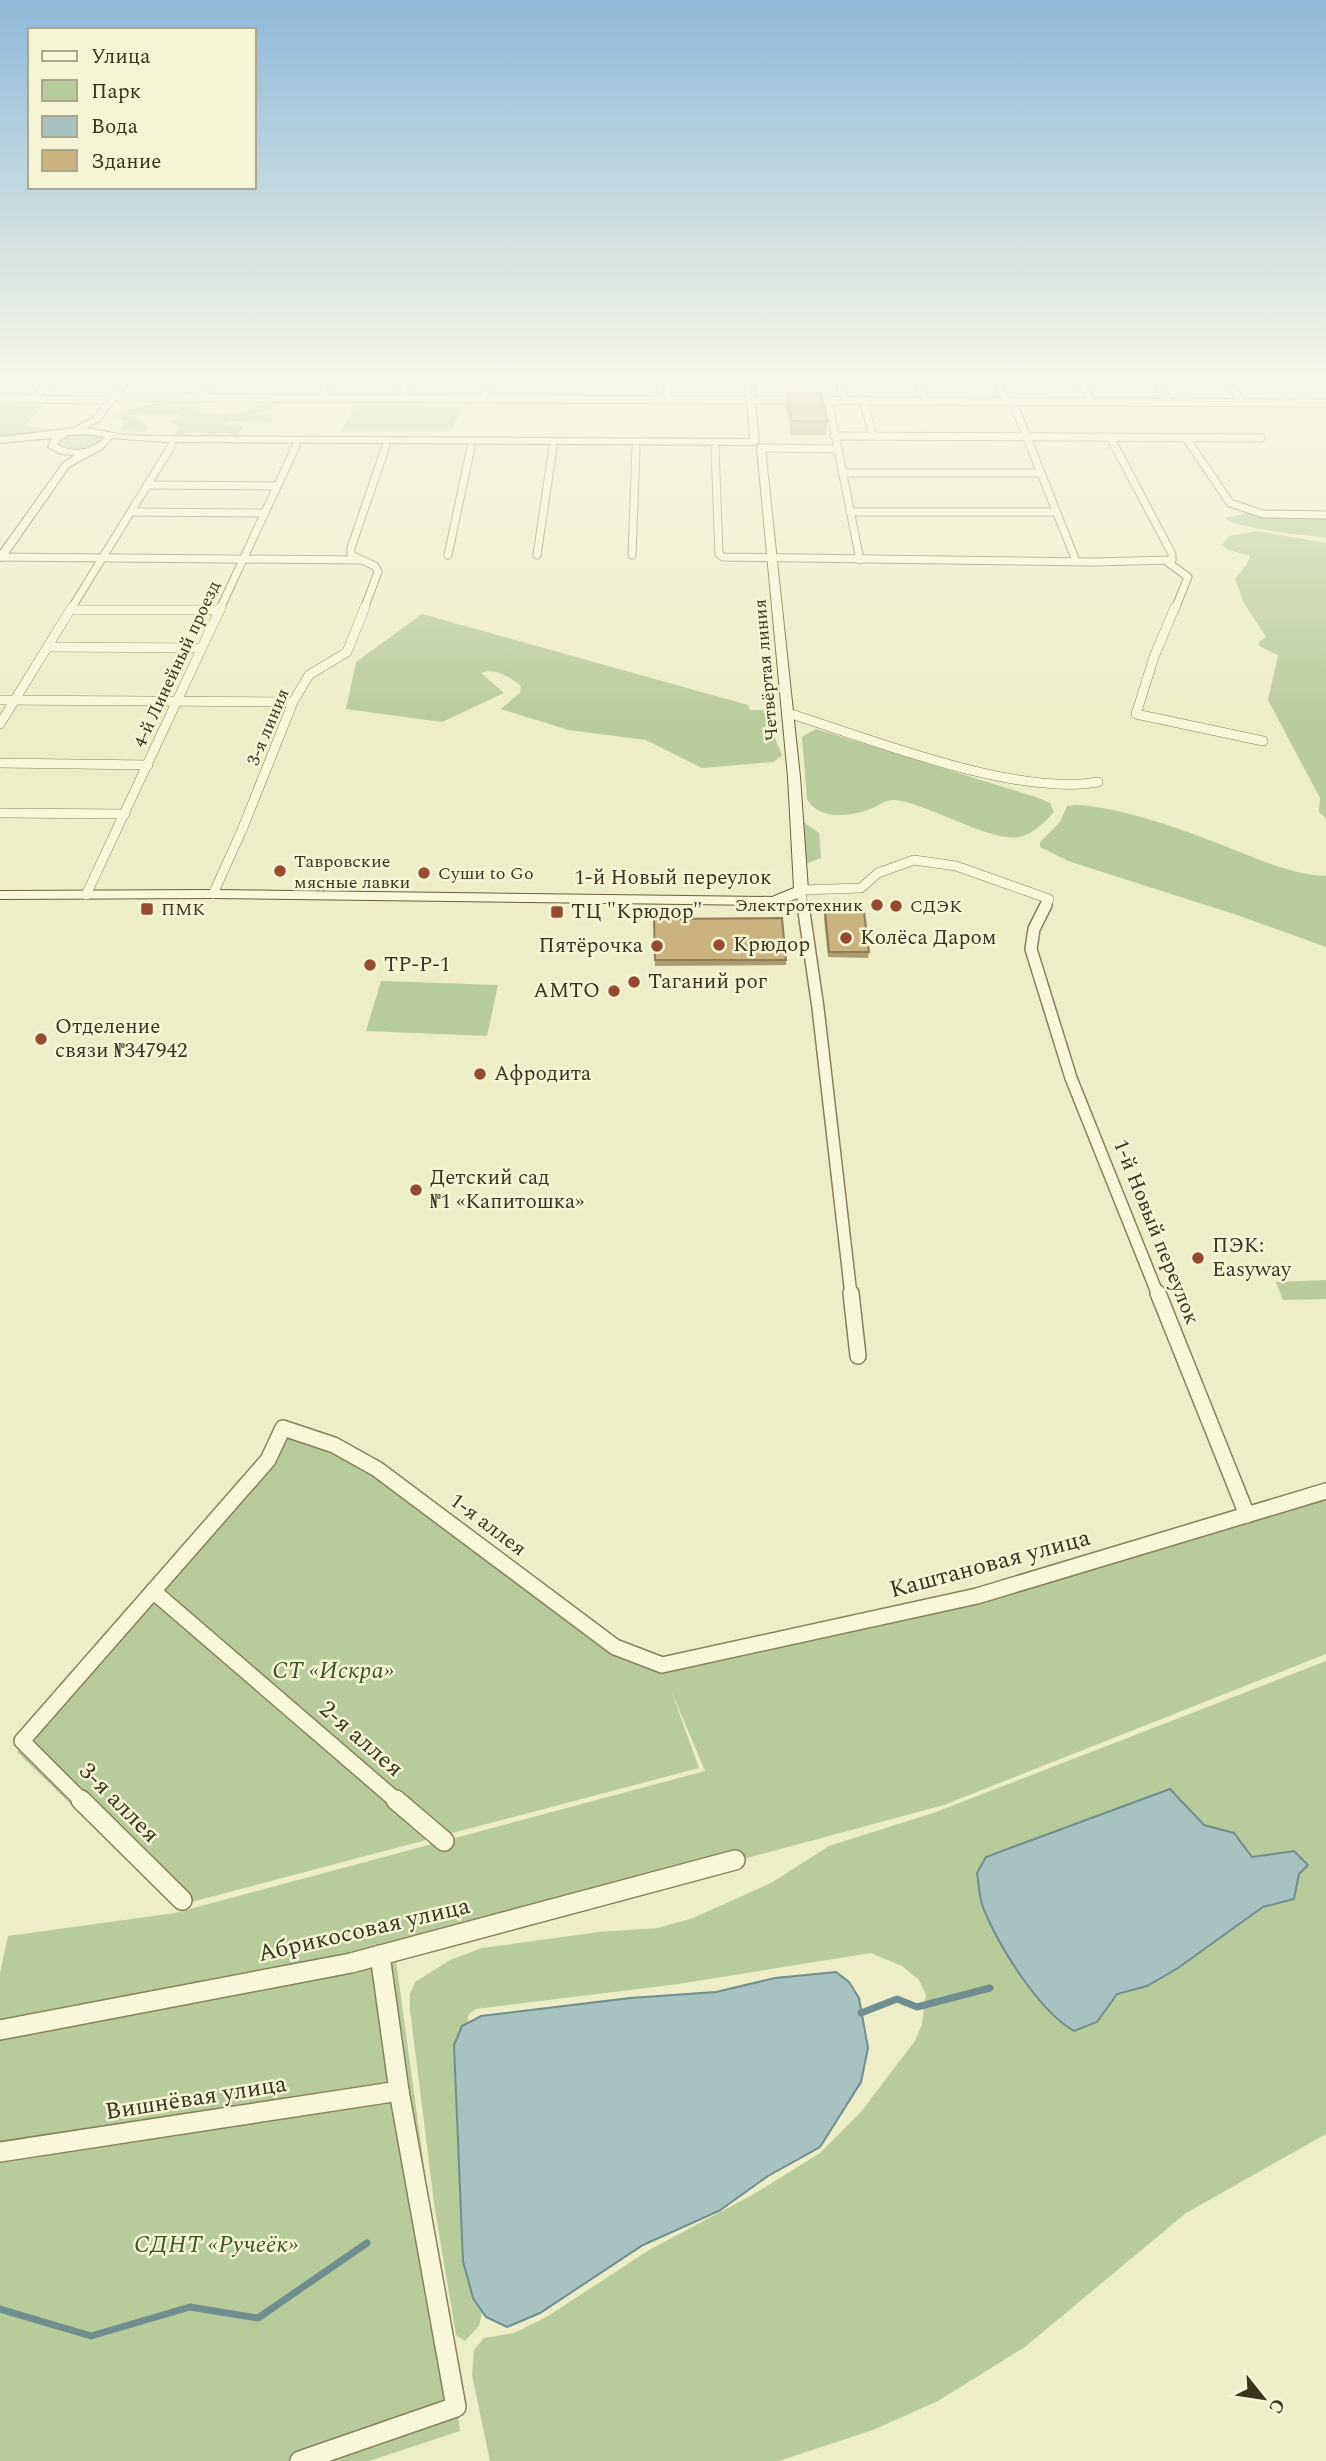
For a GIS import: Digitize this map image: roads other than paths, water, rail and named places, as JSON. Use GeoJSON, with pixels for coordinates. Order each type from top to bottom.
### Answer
{"type":"FeatureCollection","features":[{"type":"Feature","properties":{"kind":"street"},"geometry":{"type":"LineString","coordinates":[[0,558],[45,494]]}},
{"type":"Feature","properties":{"kind":"street"},"geometry":{"type":"LineString","coordinates":[[0,724],[142,494]]}},
{"type":"Feature","properties":{"kind":"street","name":"4-й Линейный проезд"},"geometry":{"type":"LineString","coordinates":[[86,895],[274,494]]}},
{"type":"Feature","properties":{"kind":"street","name":"3-я линия"},"geometry":{"type":"LineString","coordinates":[[213,894],[242,830],[293,702],[309,675],[347,652],[378,572],[375,566],[351,555],[370,494]]}},
{"type":"Feature","properties":{"kind":"street"},"geometry":{"type":"LineString","coordinates":[[448,555],[461,494]]}},
{"type":"Feature","properties":{"kind":"street"},"geometry":{"type":"LineString","coordinates":[[537,555],[546,494]]}},
{"type":"Feature","properties":{"kind":"street"},"geometry":{"type":"LineString","coordinates":[[632,555],[634,494]]}},
{"type":"Feature","properties":{"kind":"street"},"geometry":{"type":"LineString","coordinates":[[717,494],[719,554],[730,558],[1169,560],[1188,577],[1154,657],[1136,714],[1263,741]]}},
{"type":"Feature","properties":{"kind":"street","name":"Четвёртая линия"},"geometry":{"type":"LineString","coordinates":[[764,494],[788,713],[801,890]]}},
{"type":"Feature","properties":{"kind":"street"},"geometry":{"type":"LineString","coordinates":[[846,494],[860,560]]}},
{"type":"Feature","properties":{"kind":"street"},"geometry":{"type":"LineString","coordinates":[[1049,494],[1076,561]]}},
{"type":"Feature","properties":{"kind":"street"},"geometry":{"type":"LineString","coordinates":[[1140,494],[1172,554],[1169,560]]}},
{"type":"Feature","properties":{"kind":"street"},"geometry":{"type":"LineString","coordinates":[[1224,494],[1230,503],[1243,510],[1259,513],[1326,514]]}},
{"type":"Feature","properties":{"kind":"street"},"geometry":{"type":"LineString","coordinates":[[131,512],[265,513]]}},
{"type":"Feature","properties":{"kind":"street"},"geometry":{"type":"LineString","coordinates":[[850,512],[1056,512]]}},
{"type":"Feature","properties":{"kind":"street"},"geometry":{"type":"LineString","coordinates":[[0,558],[360,559]]}},
{"type":"Feature","properties":{"kind":"street"},"geometry":{"type":"LineString","coordinates":[[71,610],[220,610]]}},
{"type":"Feature","properties":{"kind":"street"},"geometry":{"type":"LineString","coordinates":[[48,647],[202,648]]}},
{"type":"Feature","properties":{"kind":"street"},"geometry":{"type":"LineString","coordinates":[[0,700],[293,702]]}},
{"type":"Feature","properties":{"kind":"street"},"geometry":{"type":"LineString","coordinates":[[788,713],[1019,781],[1076,788],[1088,788],[1098,782]]}},
{"type":"Feature","properties":{"kind":"street"},"geometry":{"type":"LineString","coordinates":[[0,764],[148,765]]}},
{"type":"Feature","properties":{"kind":"street"},"geometry":{"type":"LineString","coordinates":[[0,813],[125,814]]}},
{"type":"Feature","properties":{"kind":"street","name":"1-й Новый переулок"},"geometry":{"type":"LineString","coordinates":[[0,895],[213,894],[772,901],[801,890],[861,888],[878,873],[914,860],[956,866],[1049,899],[1034,930],[1031,949],[1065,1060],[1247,1515]]}},
{"type":"Feature","properties":{"kind":"street"},"geometry":{"type":"LineString","coordinates":[[801,890],[818,1009],[858,1356]]}},
{"type":"Feature","properties":{"kind":"street","name":"1-я аллея"},"geometry":{"type":"LineString","coordinates":[[153,1591],[268,1460],[283,1428],[334,1445],[377,1469],[615,1647],[662,1665]]}},
{"type":"Feature","properties":{"kind":"street","name":"Каштановая улица"},"geometry":{"type":"LineString","coordinates":[[662,1665],[977,1596],[1326,1491]]}},
{"type":"Feature","properties":{"kind":"street","name":"3-я аллея"},"geometry":{"type":"LineString","coordinates":[[153,1591],[22,1741],[182,1899]]}},
{"type":"Feature","properties":{"kind":"street","name":"2-я аллея"},"geometry":{"type":"LineString","coordinates":[[153,1591],[444,1840]]}},
{"type":"Feature","properties":{"kind":"street","name":"Абрикосовая улица"},"geometry":{"type":"LineString","coordinates":[[0,2030],[380,1955],[735,1860]]}},
{"type":"Feature","properties":{"kind":"street"},"geometry":{"type":"LineString","coordinates":[[300,2461],[456,2407],[399,2091],[380,1955]]}},
{"type":"Feature","properties":{"kind":"street","name":"Вишнёвая улица"},"geometry":{"type":"LineString","coordinates":[[0,2152],[399,2091]]}},
{"type":"Feature","properties":{"kind":"water"},"geometry":{"type":"Polygon","coordinates":[[[1170,1789],[1204,1825],[1234,1833],[1252,1857],[1294,1851],[1308,1865],[1299,1874],[1294,1899],[1263,1907],[1178,1968],[1147,1986],[1117,1994],[1097,2022],[1074,2031],[1047,2009],[1010,1960],[982,1906],[977,1873],[986,1857],[1170,1789]]]}},
{"type":"Feature","properties":{"kind":"water"},"geometry":{"type":"Polygon","coordinates":[[[836,1972],[849,1982],[859,1998],[868,2048],[861,2082],[820,2147],[768,2176],[719,2211],[643,2245],[540,2313],[507,2327],[486,2317],[473,2298],[463,2261],[454,2045],[462,2026],[481,2016],[630,1998],[716,1992],[775,1978],[836,1972]]]}},
{"type":"Feature","properties":{"kind":"waterway"},"geometry":{"type":"LineString","coordinates":[[861,2013],[897,1999],[917,2007],[990,1988]]}},
{"type":"Feature","properties":{"kind":"waterway"},"geometry":{"type":"LineString","coordinates":[[0,2309],[91,2336],[190,2307],[258,2318],[367,2243]]}},
{"type":"Feature","properties":{"kind":"place","name":"Тавровские мясные лавки"},"geometry":{"type":"Point","coordinates":[280,871]}},
{"type":"Feature","properties":{"kind":"place","name":"Суши to Go"},"geometry":{"type":"Point","coordinates":[424,873]}},
{"type":"Feature","properties":{"kind":"place","name":"Электротехник"},"geometry":{"type":"Point","coordinates":[877,905]}},
{"type":"Feature","properties":{"kind":"place","name":"СДЭК"},"geometry":{"type":"Point","coordinates":[896,906]}},
{"type":"Feature","properties":{"kind":"place","name":"ПМК"},"geometry":{"type":"Point","coordinates":[147,909]}},
{"type":"Feature","properties":{"kind":"place","name":"ТЦ \"Крюдор\""},"geometry":{"type":"Point","coordinates":[557,912]}},
{"type":"Feature","properties":{"kind":"place","name":"Колёса Даром"},"geometry":{"type":"Point","coordinates":[846,938]}},
{"type":"Feature","properties":{"kind":"place","name":"Крюдор"},"geometry":{"type":"Point","coordinates":[719,945]}},
{"type":"Feature","properties":{"kind":"place","name":"Пятёрочка"},"geometry":{"type":"Point","coordinates":[657,946]}},
{"type":"Feature","properties":{"kind":"place","name":"ТР-Р-1"},"geometry":{"type":"Point","coordinates":[370,965]}},
{"type":"Feature","properties":{"kind":"place","name":"Таганий рог"},"geometry":{"type":"Point","coordinates":[634,982]}},
{"type":"Feature","properties":{"kind":"place","name":"АМТО"},"geometry":{"type":"Point","coordinates":[614,991]}},
{"type":"Feature","properties":{"kind":"place","name":"Отделение связи №347942"},"geometry":{"type":"Point","coordinates":[41,1039]}},
{"type":"Feature","properties":{"kind":"place","name":"Афродита"},"geometry":{"type":"Point","coordinates":[480,1074]}},
{"type":"Feature","properties":{"kind":"place","name":"Детский сад №1 «Капитошка»"},"geometry":{"type":"Point","coordinates":[416,1190]}},
{"type":"Feature","properties":{"kind":"place","name":"ПЭК: Easyway"},"geometry":{"type":"Point","coordinates":[1198,1258]}},
{"type":"Feature","properties":{"kind":"park label","name":"СТ «Искра»"},"geometry":{"type":"Point","coordinates":[333,1671]}},
{"type":"Feature","properties":{"kind":"park label","name":"СДНТ «Ручеёк»"},"geometry":{"type":"Point","coordinates":[216,2245]}}]}
